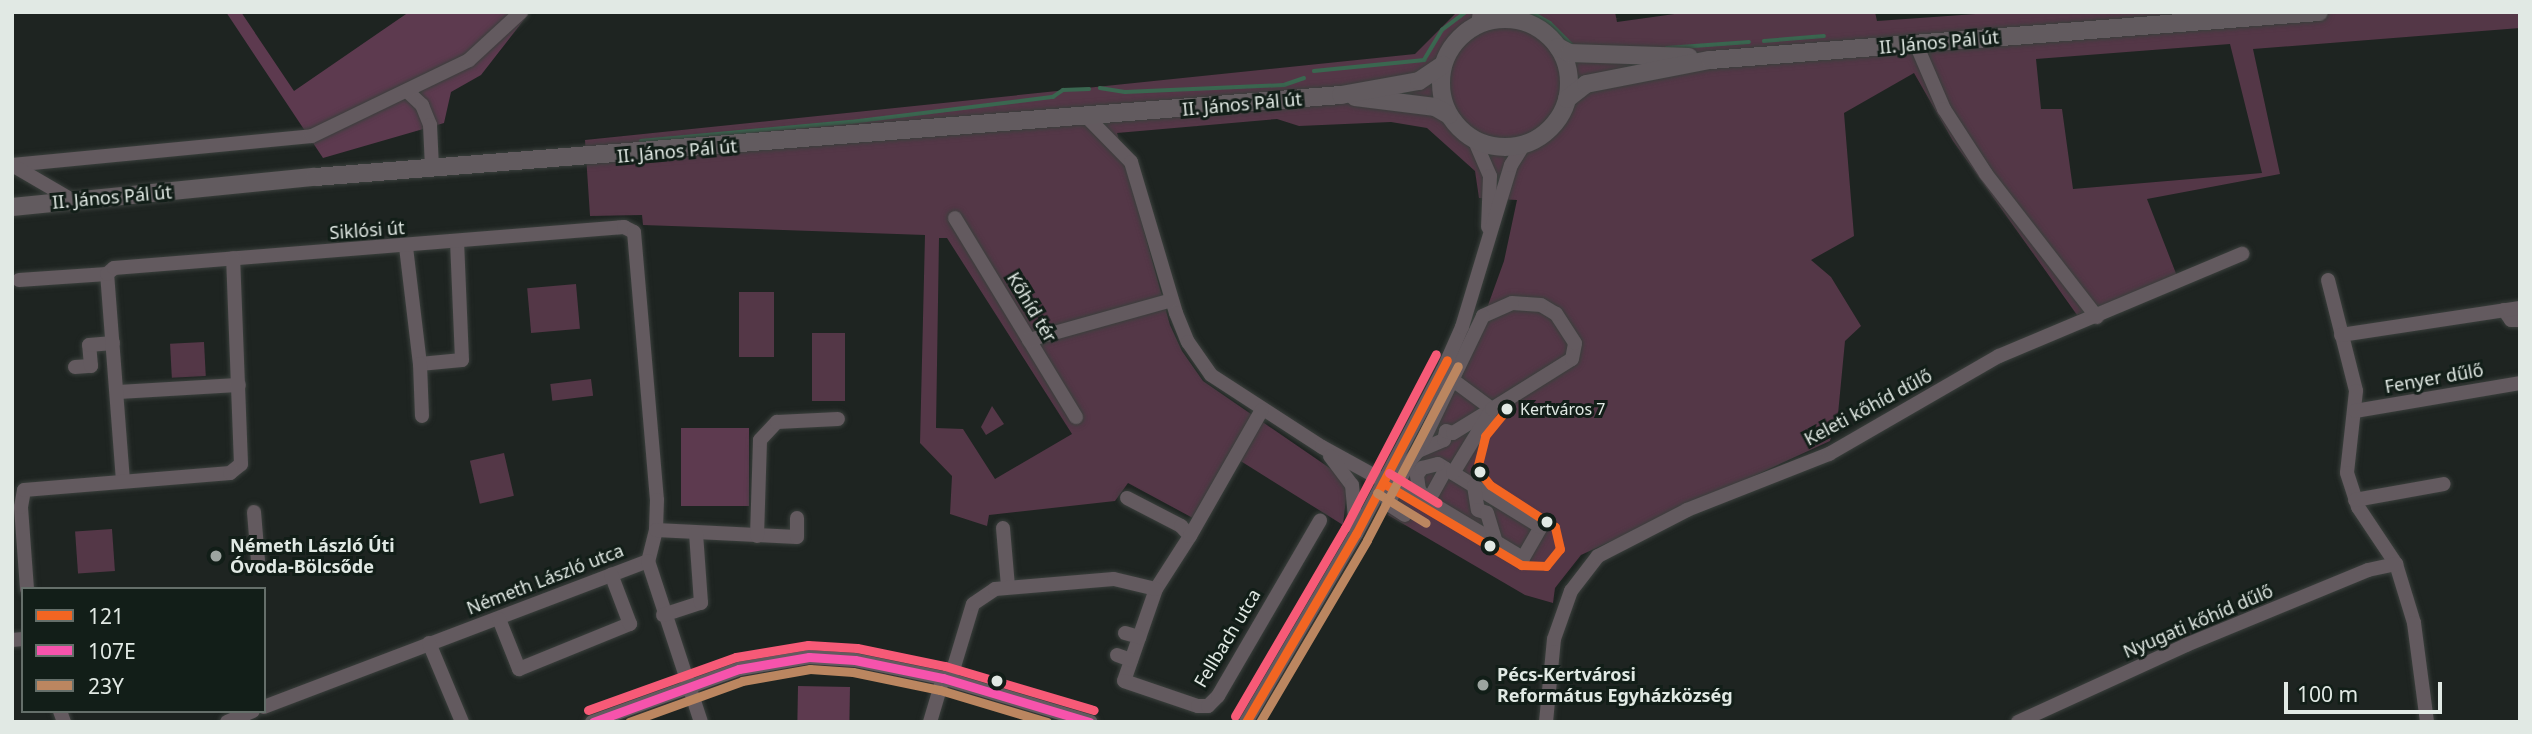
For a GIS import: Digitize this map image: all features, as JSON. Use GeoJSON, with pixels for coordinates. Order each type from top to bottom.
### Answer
{"type":"FeatureCollection","features":[{"type":"Feature","properties":{"kind":"main road","name":"II. János Pál út"},"geometry":{"type":"LineString","coordinates":[[1567,99],[1586,84],[1710,60],[2319,12]]}},
{"type":"Feature","properties":{"kind":"main road"},"geometry":{"type":"LineString","coordinates":[[1449,115],[1441,86],[1443,65],[1456,41],[1479,18],[1513,16],[1537,27],[1570,53],[1710,60]]}},
{"type":"Feature","properties":{"kind":"main road"},"geometry":{"type":"LineString","coordinates":[[1341,96],[1435,107],[1449,115],[1474,139],[1495,146],[1524,144],[1551,128],[1567,99],[1568,72],[1559,47]]}},
{"type":"Feature","properties":{"kind":"main road"},"geometry":{"type":"LineString","coordinates":[[1341,96],[1419,81],[1443,65]]}},
{"type":"Feature","properties":{"kind":"main road","name":"II. János Pál út"},"geometry":{"type":"LineString","coordinates":[[12,207],[432,167],[1341,96]]}},
{"type":"Feature","properties":{"kind":"street"},"geometry":{"type":"LineString","coordinates":[[12,165],[312,136],[469,60],[521,12]]}},
{"type":"Feature","properties":{"kind":"street"},"geometry":{"type":"LineString","coordinates":[[1916,44],[1944,109],[1986,174],[2097,317]]}},
{"type":"Feature","properties":{"kind":"street"},"geometry":{"type":"LineString","coordinates":[[407,91],[422,105],[430,125],[432,167]]}},
{"type":"Feature","properties":{"kind":"street"},"geometry":{"type":"LineString","coordinates":[[1087,117],[1131,162],[1141,188],[1172,300],[1200,362],[1220,383],[1322,447],[1391,482],[1428,502],[1523,558],[1541,527],[1477,489],[1463,475],[1413,467],[1391,482],[1388,504],[1405,515]]}},
{"type":"Feature","properties":{"kind":"street"},"geometry":{"type":"LineString","coordinates":[[1474,139],[1490,176],[1488,242]]}},
{"type":"Feature","properties":{"kind":"street"},"geometry":{"type":"LineString","coordinates":[[1246,722],[1356,534],[1391,482],[1462,327],[1511,166],[1524,144]]}},
{"type":"Feature","properties":{"kind":"street"},"geometry":{"type":"LineString","coordinates":[[12,165],[72,200]]}},
{"type":"Feature","properties":{"kind":"street","name":"Kőhíd tér"},"geometry":{"type":"LineString","coordinates":[[955,218],[1076,417]]}},
{"type":"Feature","properties":{"kind":"street","name":"Siklósi út"},"geometry":{"type":"LineString","coordinates":[[19,280],[107,276],[114,268],[406,247],[624,227],[634,232]]}},
{"type":"Feature","properties":{"kind":"street","name":"Németh László utca"},"geometry":{"type":"LineString","coordinates":[[266,706],[648,561],[656,530],[634,232]]}},
{"type":"Feature","properties":{"kind":"street"},"geometry":{"type":"LineString","coordinates":[[420,364],[462,360],[457,242]]}},
{"type":"Feature","properties":{"kind":"street"},"geometry":{"type":"LineString","coordinates":[[406,247],[420,364],[422,416]]}},
{"type":"Feature","properties":{"kind":"street","name":"Keleti kőhíd dűlő"},"geometry":{"type":"LineString","coordinates":[[1546,722],[1554,639],[1572,591],[1598,556],[1687,510],[1829,454],[1999,356],[2242,254]]}},
{"type":"Feature","properties":{"kind":"street"},"geometry":{"type":"LineString","coordinates":[[27,587],[21,507],[24,490],[230,473],[238,467],[242,451],[233,258]]}},
{"type":"Feature","properties":{"kind":"street"},"geometry":{"type":"LineString","coordinates":[[107,276],[124,481]]}},
{"type":"Feature","properties":{"kind":"street"},"geometry":{"type":"LineString","coordinates":[[2328,280],[2356,391],[2356,411],[2346,451],[2355,500],[2396,564],[2414,623],[2427,722]]}},
{"type":"Feature","properties":{"kind":"street"},"geometry":{"type":"LineString","coordinates":[[1029,340],[1172,300]]}},
{"type":"Feature","properties":{"kind":"street"},"geometry":{"type":"LineString","coordinates":[[1428,502],[1417,485],[1413,467],[1418,451],[1445,434],[1570,361],[1575,354],[1573,338],[1551,310],[1521,302],[1490,310],[1479,322],[1443,403],[1445,434],[1450,471]]}},
{"type":"Feature","properties":{"kind":"street"},"geometry":{"type":"LineString","coordinates":[[2342,335],[2520,308]]}},
{"type":"Feature","properties":{"kind":"street"},"geometry":{"type":"LineString","coordinates":[[2504,310],[2511,320],[2520,320]]}},
{"type":"Feature","properties":{"kind":"street"},"geometry":{"type":"LineString","coordinates":[[75,367],[90,366],[89,345],[113,343]]}},
{"type":"Feature","properties":{"kind":"street"},"geometry":{"type":"LineString","coordinates":[[1453,380],[1492,408]]}},
{"type":"Feature","properties":{"kind":"street","name":"Fenyer dűlő"},"geometry":{"type":"LineString","coordinates":[[2356,411],[2520,383]]}},
{"type":"Feature","properties":{"kind":"street"},"geometry":{"type":"LineString","coordinates":[[117,392],[239,385]]}},
{"type":"Feature","properties":{"kind":"street"},"geometry":{"type":"LineString","coordinates":[[1428,502],[1492,408]]}},
{"type":"Feature","properties":{"kind":"street","name":"Fellbach utca"},"geometry":{"type":"LineString","coordinates":[[1262,410],[1190,536],[1139,616],[1124,657],[1124,681],[1198,706],[1208,706],[1218,696],[1320,521]]}},
{"type":"Feature","properties":{"kind":"street"},"geometry":{"type":"LineString","coordinates":[[757,536],[760,440],[777,422],[838,419]]}},
{"type":"Feature","properties":{"kind":"street"},"geometry":{"type":"LineString","coordinates":[[1322,447],[1352,485],[1356,534]]}},
{"type":"Feature","properties":{"kind":"street"},"geometry":{"type":"LineString","coordinates":[[2355,500],[2444,484]]}},
{"type":"Feature","properties":{"kind":"street"},"geometry":{"type":"LineString","coordinates":[[1477,489],[1482,512],[1496,542]]}},
{"type":"Feature","properties":{"kind":"street"},"geometry":{"type":"LineString","coordinates":[[1127,498],[1181,526],[1190,536]]}},
{"type":"Feature","properties":{"kind":"street"},"geometry":{"type":"LineString","coordinates":[[1453,516],[1508,507]]}},
{"type":"Feature","properties":{"kind":"street"},"geometry":{"type":"LineString","coordinates":[[254,512],[258,561]]}},
{"type":"Feature","properties":{"kind":"street"},"geometry":{"type":"LineString","coordinates":[[656,530],[797,537],[797,518]]}},
{"type":"Feature","properties":{"kind":"street"},"geometry":{"type":"LineString","coordinates":[[1003,528],[1008,586]]}},
{"type":"Feature","properties":{"kind":"street"},"geometry":{"type":"LineString","coordinates":[[663,615],[701,603],[696,533]]}},
{"type":"Feature","properties":{"kind":"street"},"geometry":{"type":"LineString","coordinates":[[648,561],[663,615],[702,722]]}},
{"type":"Feature","properties":{"kind":"street","name":"Nyugati kőhíd dűlő"},"geometry":{"type":"LineString","coordinates":[[2018,722],[2198,640],[2368,570],[2396,564]]}},
{"type":"Feature","properties":{"kind":"street"},"geometry":{"type":"LineString","coordinates":[[499,619],[519,668],[548,657],[630,624],[611,574]]}},
{"type":"Feature","properties":{"kind":"street"},"geometry":{"type":"LineString","coordinates":[[930,722],[973,604],[982,595],[1008,586],[1114,579],[1156,589]]}},
{"type":"Feature","properties":{"kind":"street"},"geometry":{"type":"LineString","coordinates":[[429,643],[462,722]]}},
{"type":"Feature","properties":{"kind":"street"},"geometry":{"type":"LineString","coordinates":[[592,722],[688,685],[771,661],[808,657],[855,660],[947,679],[1091,722]]}},
{"type":"Feature","properties":{"kind":"street"},"geometry":{"type":"LineString","coordinates":[[227,722],[248,713]]}},
{"type":"Feature","properties":{"kind":"shaded area"},"geometry":{"type":"Polygon","coordinates":[[[226,12],[241,12],[294,91],[409,12],[530,12],[481,75],[451,92],[444,123],[323,158],[226,12]]]}},
{"type":"Feature","properties":{"kind":"shaded area"},"geometry":{"type":"Polygon","coordinates":[[[1457,12],[1615,12],[1617,22],[1689,12],[1875,12],[1877,21],[2004,12],[2520,12],[2520,28],[2253,49],[2280,174],[2147,199],[2177,276],[2077,315],[1953,141],[1914,73],[1844,113],[1854,236],[1811,260],[1831,277],[1861,326],[1845,341],[1838,414],[1830,441],[1581,555],[1555,588],[1553,603],[1525,595],[1388,515],[1470,355],[1504,261],[1517,200],[1479,198],[1475,171],[1427,128],[1391,122],[1299,126],[1277,119],[1117,133],[1170,325],[1182,351],[1203,381],[1334,471],[1347,490],[1343,525],[1239,460],[1202,523],[1128,483],[1115,501],[989,515],[987,526],[950,514],[952,476],[920,443],[925,235],[643,225],[642,215],[590,216],[585,140],[1415,54],[1457,12]],[[2230,44],[2036,59],[2041,109],[2062,109],[2073,189],[2262,173],[2230,44]],[[939,238],[936,428],[963,429],[995,479],[1072,434],[947,238],[939,238]]]}},
{"type":"Feature","properties":{"kind":"shaded area"},"geometry":{"type":"Polygon","coordinates":[[[576,284],[580,329],[531,333],[527,288],[576,284]]]}},
{"type":"Feature","properties":{"kind":"shaded area"},"geometry":{"type":"Polygon","coordinates":[[[739,292],[774,292],[774,357],[739,357],[739,292]]]}},
{"type":"Feature","properties":{"kind":"shaded area"},"geometry":{"type":"Polygon","coordinates":[[[812,333],[845,333],[845,401],[812,401],[812,333]]]}},
{"type":"Feature","properties":{"kind":"shaded area"},"geometry":{"type":"Polygon","coordinates":[[[204,342],[206,376],[172,378],[170,344],[204,342]]]}},
{"type":"Feature","properties":{"kind":"shaded area"},"geometry":{"type":"Polygon","coordinates":[[[591,379],[593,396],[552,401],[550,384],[591,379]]]}},
{"type":"Feature","properties":{"kind":"shaded area"},"geometry":{"type":"Polygon","coordinates":[[[992,406],[1004,424],[986,435],[981,427],[992,406]]]}},
{"type":"Feature","properties":{"kind":"shaded area"},"geometry":{"type":"Polygon","coordinates":[[[681,428],[749,428],[749,506],[681,506],[681,428]]]}},
{"type":"Feature","properties":{"kind":"shaded area"},"geometry":{"type":"Polygon","coordinates":[[[504,453],[514,496],[480,504],[470,461],[504,453]]]}},
{"type":"Feature","properties":{"kind":"shaded area"},"geometry":{"type":"Polygon","coordinates":[[[112,529],[115,571],[78,573],[75,532],[112,529]]]}},
{"type":"Feature","properties":{"kind":"shaded area"},"geometry":{"type":"Polygon","coordinates":[[[798,686],[850,687],[849,722],[797,722],[798,686]]]}},
{"type":"Feature","properties":{"kind":"waterway"},"geometry":{"type":"LineString","coordinates":[[1314,71],[1424,60],[1442,30],[1466,12]]}},
{"type":"Feature","properties":{"kind":"waterway"},"geometry":{"type":"LineString","coordinates":[[1531,12],[1550,23],[1572,45]]}},
{"type":"Feature","properties":{"kind":"waterway"},"geometry":{"type":"LineString","coordinates":[[1764,41],[1824,36]]}},
{"type":"Feature","properties":{"kind":"waterway"},"geometry":{"type":"LineString","coordinates":[[1667,48],[1749,42]]}},
{"type":"Feature","properties":{"kind":"waterway"},"geometry":{"type":"LineString","coordinates":[[1100,88],[1125,92],[1284,85],[1304,78]]}},
{"type":"Feature","properties":{"kind":"waterway"},"geometry":{"type":"LineString","coordinates":[[641,141],[851,122],[1053,97],[1063,90],[1089,89]]}},
{"type":"Feature","properties":{"kind":"transit line"},"geometry":{"type":"LineString","coordinates":[[1235,716],[1345,528],[1436,354]]}},
{"type":"Feature","properties":{"kind":"transit line","name":"121"},"geometry":{"type":"LineString","coordinates":[[1246,722],[1356,534],[1447,360]]}},
{"type":"Feature","properties":{"kind":"transit line","name":"23Y"},"geometry":{"type":"LineString","coordinates":[[1260,722],[1367,540],[1458,366]]}},
{"type":"Feature","properties":{"kind":"transit line","name":"121"},"geometry":{"type":"LineString","coordinates":[[1383,483],[1521,565],[1546,566],[1560,549],[1555,527],[1490,485],[1477,469],[1485,436],[1507,409]]}},
{"type":"Feature","properties":{"kind":"transit line"},"geometry":{"type":"LineString","coordinates":[[1389,473],[1438,503]]}},
{"type":"Feature","properties":{"kind":"transit line","name":"23Y"},"geometry":{"type":"LineString","coordinates":[[1377,493],[1426,523]]}},
{"type":"Feature","properties":{"kind":"transit line"},"geometry":{"type":"LineString","coordinates":[[588,710],[736,657],[808,645],[857,648],[945,666],[1094,710]]}},
{"type":"Feature","properties":{"kind":"transit line","name":"107E"},"geometry":{"type":"LineString","coordinates":[[593,722],[739,669],[809,657],[855,660],[943,678],[1090,722]]}},
{"type":"Feature","properties":{"kind":"transit line","name":"23Y"},"geometry":{"type":"LineString","coordinates":[[629,722],[742,681],[810,669],[853,672],[940,690],[1047,722]]}},
{"type":"Feature","properties":{"kind":"place","name":"Kertváros 7"},"geometry":{"type":"Point","coordinates":[1507,409]}},
{"type":"Feature","properties":{"kind":"place","name":"Németh László Úti Óvoda-Bölcsőde"},"geometry":{"type":"Point","coordinates":[216,556]}},
{"type":"Feature","properties":{"kind":"place","name":"Pécs-Kertvárosi Református Egyházközség"},"geometry":{"type":"Point","coordinates":[1483,685]}}]}
